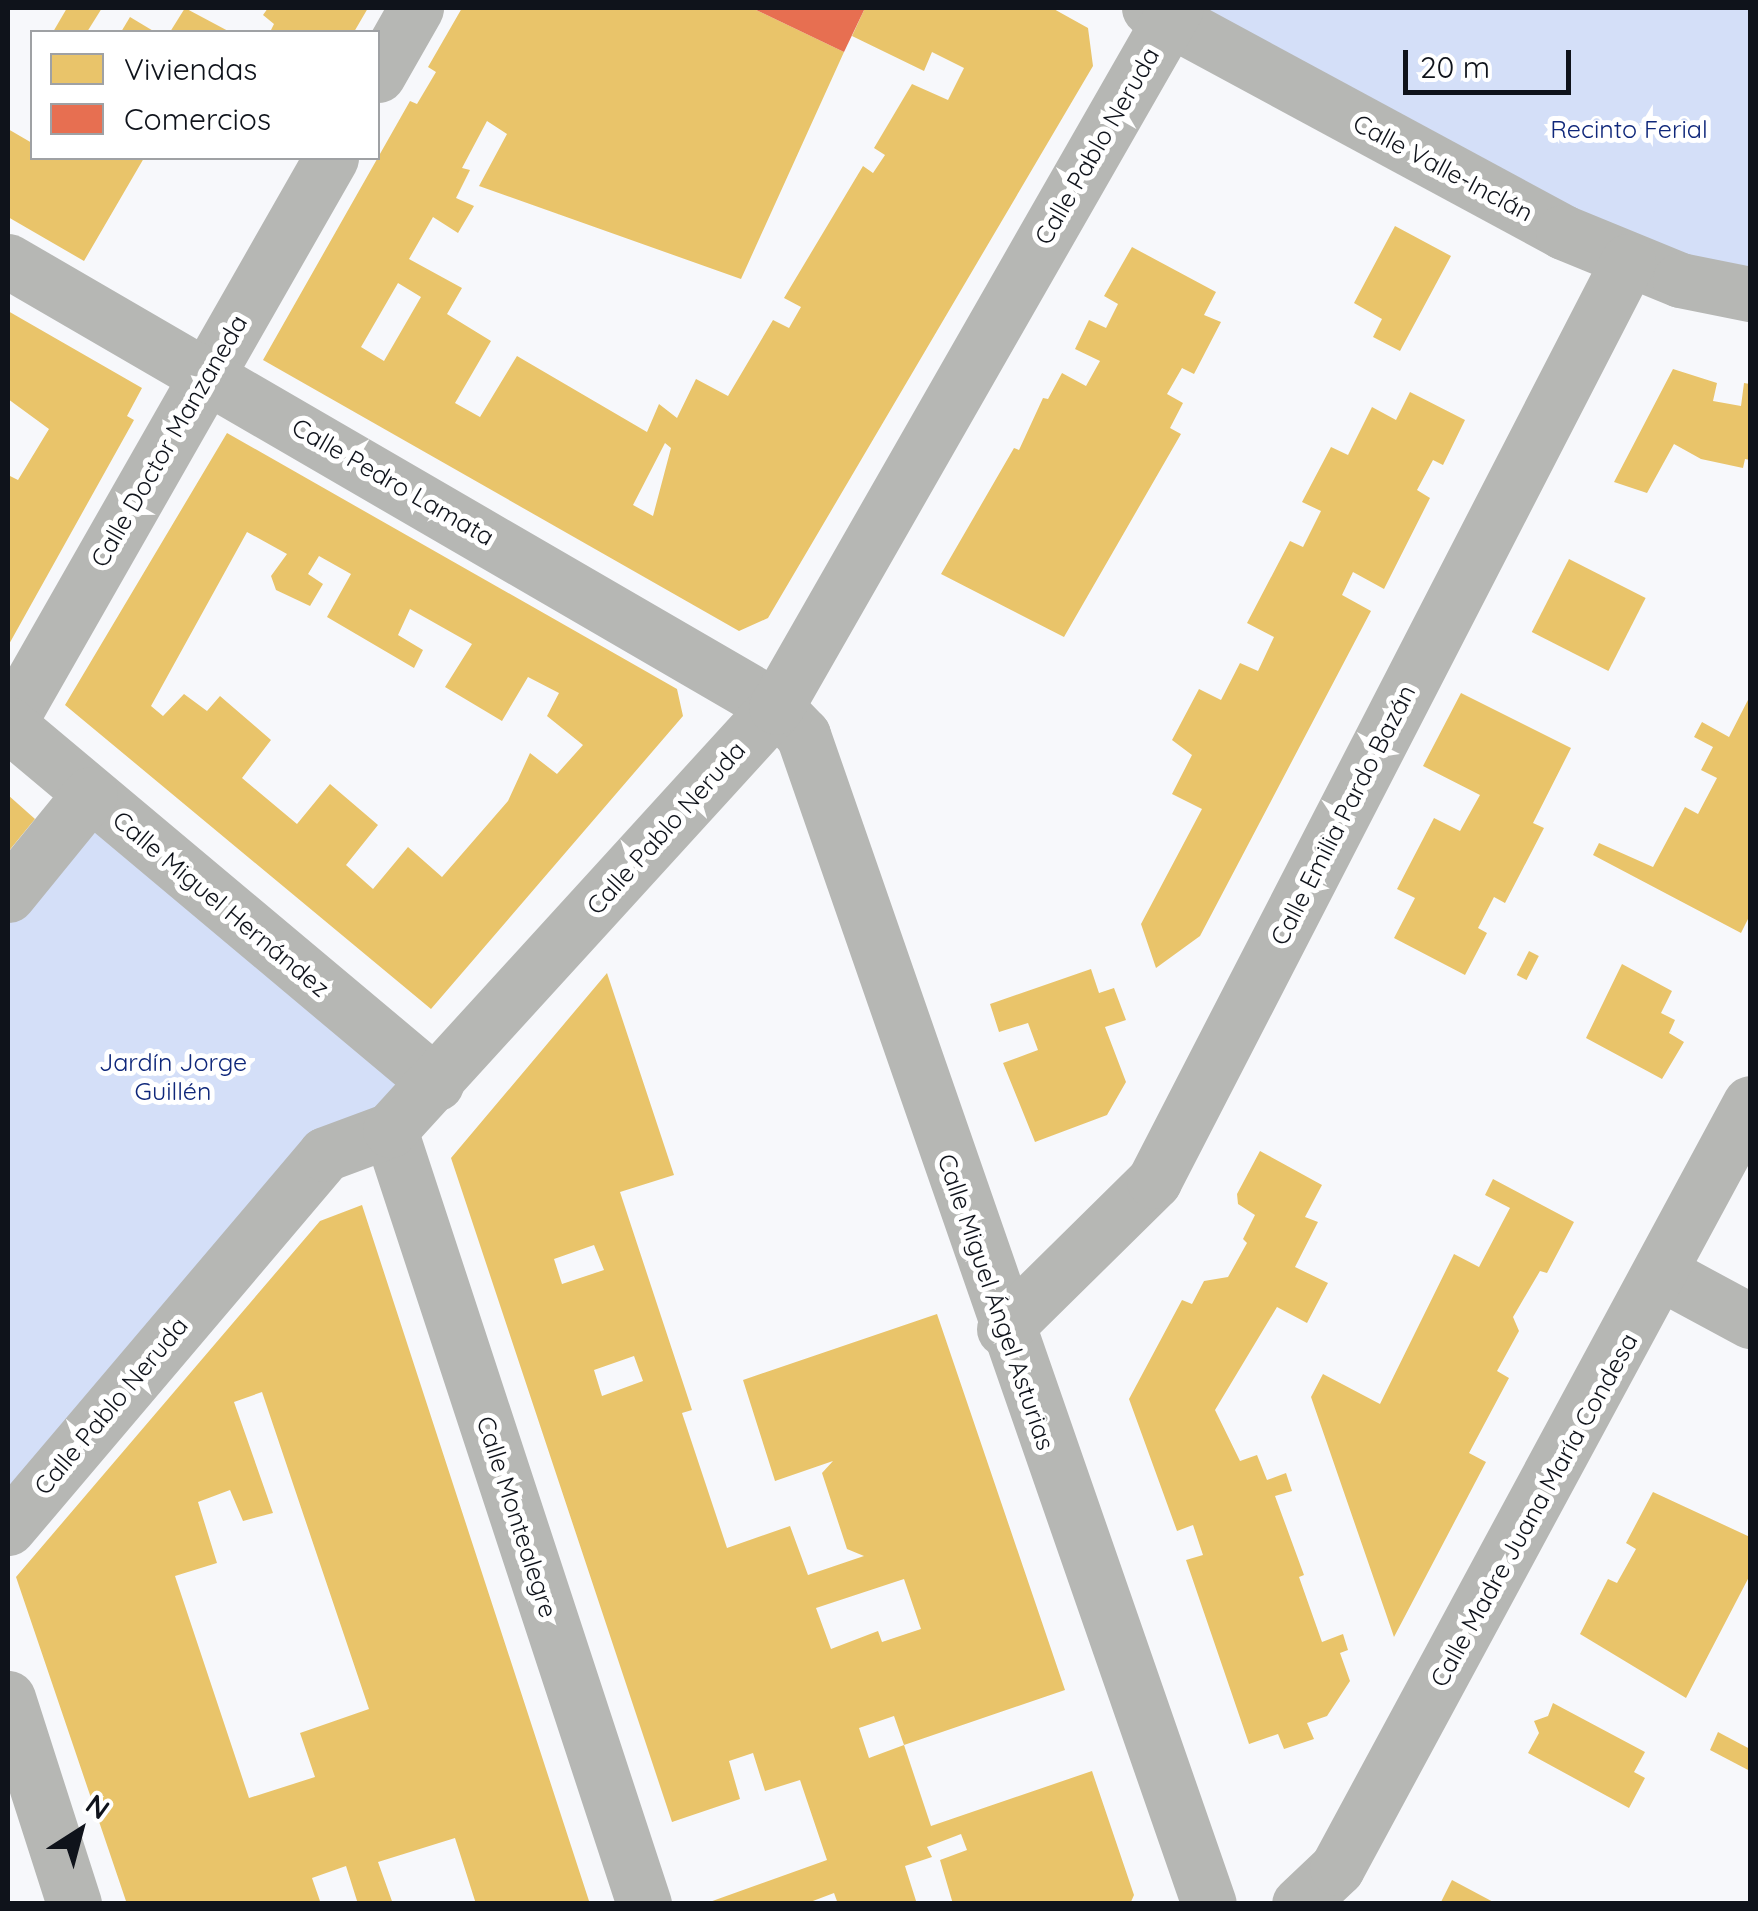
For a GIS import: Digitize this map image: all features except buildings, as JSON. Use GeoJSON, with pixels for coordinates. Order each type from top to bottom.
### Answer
{"type":"FeatureCollection","features":[{"type":"Feature","properties":{"kind":"street"},"geometry":{"type":"LineString","coordinates":[[380,71],[416,8]]}},
{"type":"Feature","properties":{"kind":"street","name":"Calle Valle-Inclán"},"geometry":{"type":"LineString","coordinates":[[1165,11],[1563,232],[1628,261],[1750,294]]}},
{"type":"Feature","properties":{"kind":"street","name":"Calle Pablo Neruda"},"geometry":{"type":"LineString","coordinates":[[8,1528],[325,1154],[390,1130],[776,707],[1165,11]]}},
{"type":"Feature","properties":{"kind":"street","name":"Calle Doctor Manzaneda"},"geometry":{"type":"LineString","coordinates":[[8,724],[330,160]]}},
{"type":"Feature","properties":{"kind":"street","name":"Calle Pedro Lamata"},"geometry":{"type":"LineString","coordinates":[[8,261],[208,372],[776,707]]}},
{"type":"Feature","properties":{"kind":"street","name":"Calle Emilia Pardo Bazán"},"geometry":{"type":"LineString","coordinates":[[1004,1330],[1154,1181],[1628,261]]}},
{"type":"Feature","properties":{"kind":"street","name":"Calle Miguel Ángel Asturias"},"geometry":{"type":"LineString","coordinates":[[776,707],[802,735],[1004,1330],[1209,1904]]}},
{"type":"Feature","properties":{"kind":"street","name":"Calle Miguel Hernández"},"geometry":{"type":"LineString","coordinates":[[8,724],[436,1083]]}},
{"type":"Feature","properties":{"kind":"street"},"geometry":{"type":"LineString","coordinates":[[8,895],[90,794]]}},
{"type":"Feature","properties":{"kind":"street","name":"Calle Madre Juana María Condesa"},"geometry":{"type":"LineString","coordinates":[[1299,1904],[1337,1868],[1663,1274],[1750,1103]]}},
{"type":"Feature","properties":{"kind":"street","name":"Calle Montealegre"},"geometry":{"type":"LineString","coordinates":[[390,1130],[644,1904]]}},
{"type":"Feature","properties":{"kind":"street"},"geometry":{"type":"LineString","coordinates":[[1663,1274],[1750,1320]]}},
{"type":"Feature","properties":{"kind":"street"},"geometry":{"type":"LineString","coordinates":[[8,1698],[74,1904]]}},
{"type":"Feature","properties":{"kind":"green space","name":"Recinto Ferial"},"geometry":{"type":"Polygon","coordinates":[[[1176,8],[1750,8],[1750,294],[1680,279],[1176,8]]]}},
{"type":"Feature","properties":{"kind":"green space","name":"Jardín Jorge Guillén"},"geometry":{"type":"Polygon","coordinates":[[[90,794],[436,1083],[325,1154],[8,1528],[8,895],[90,794]]]}}]}
